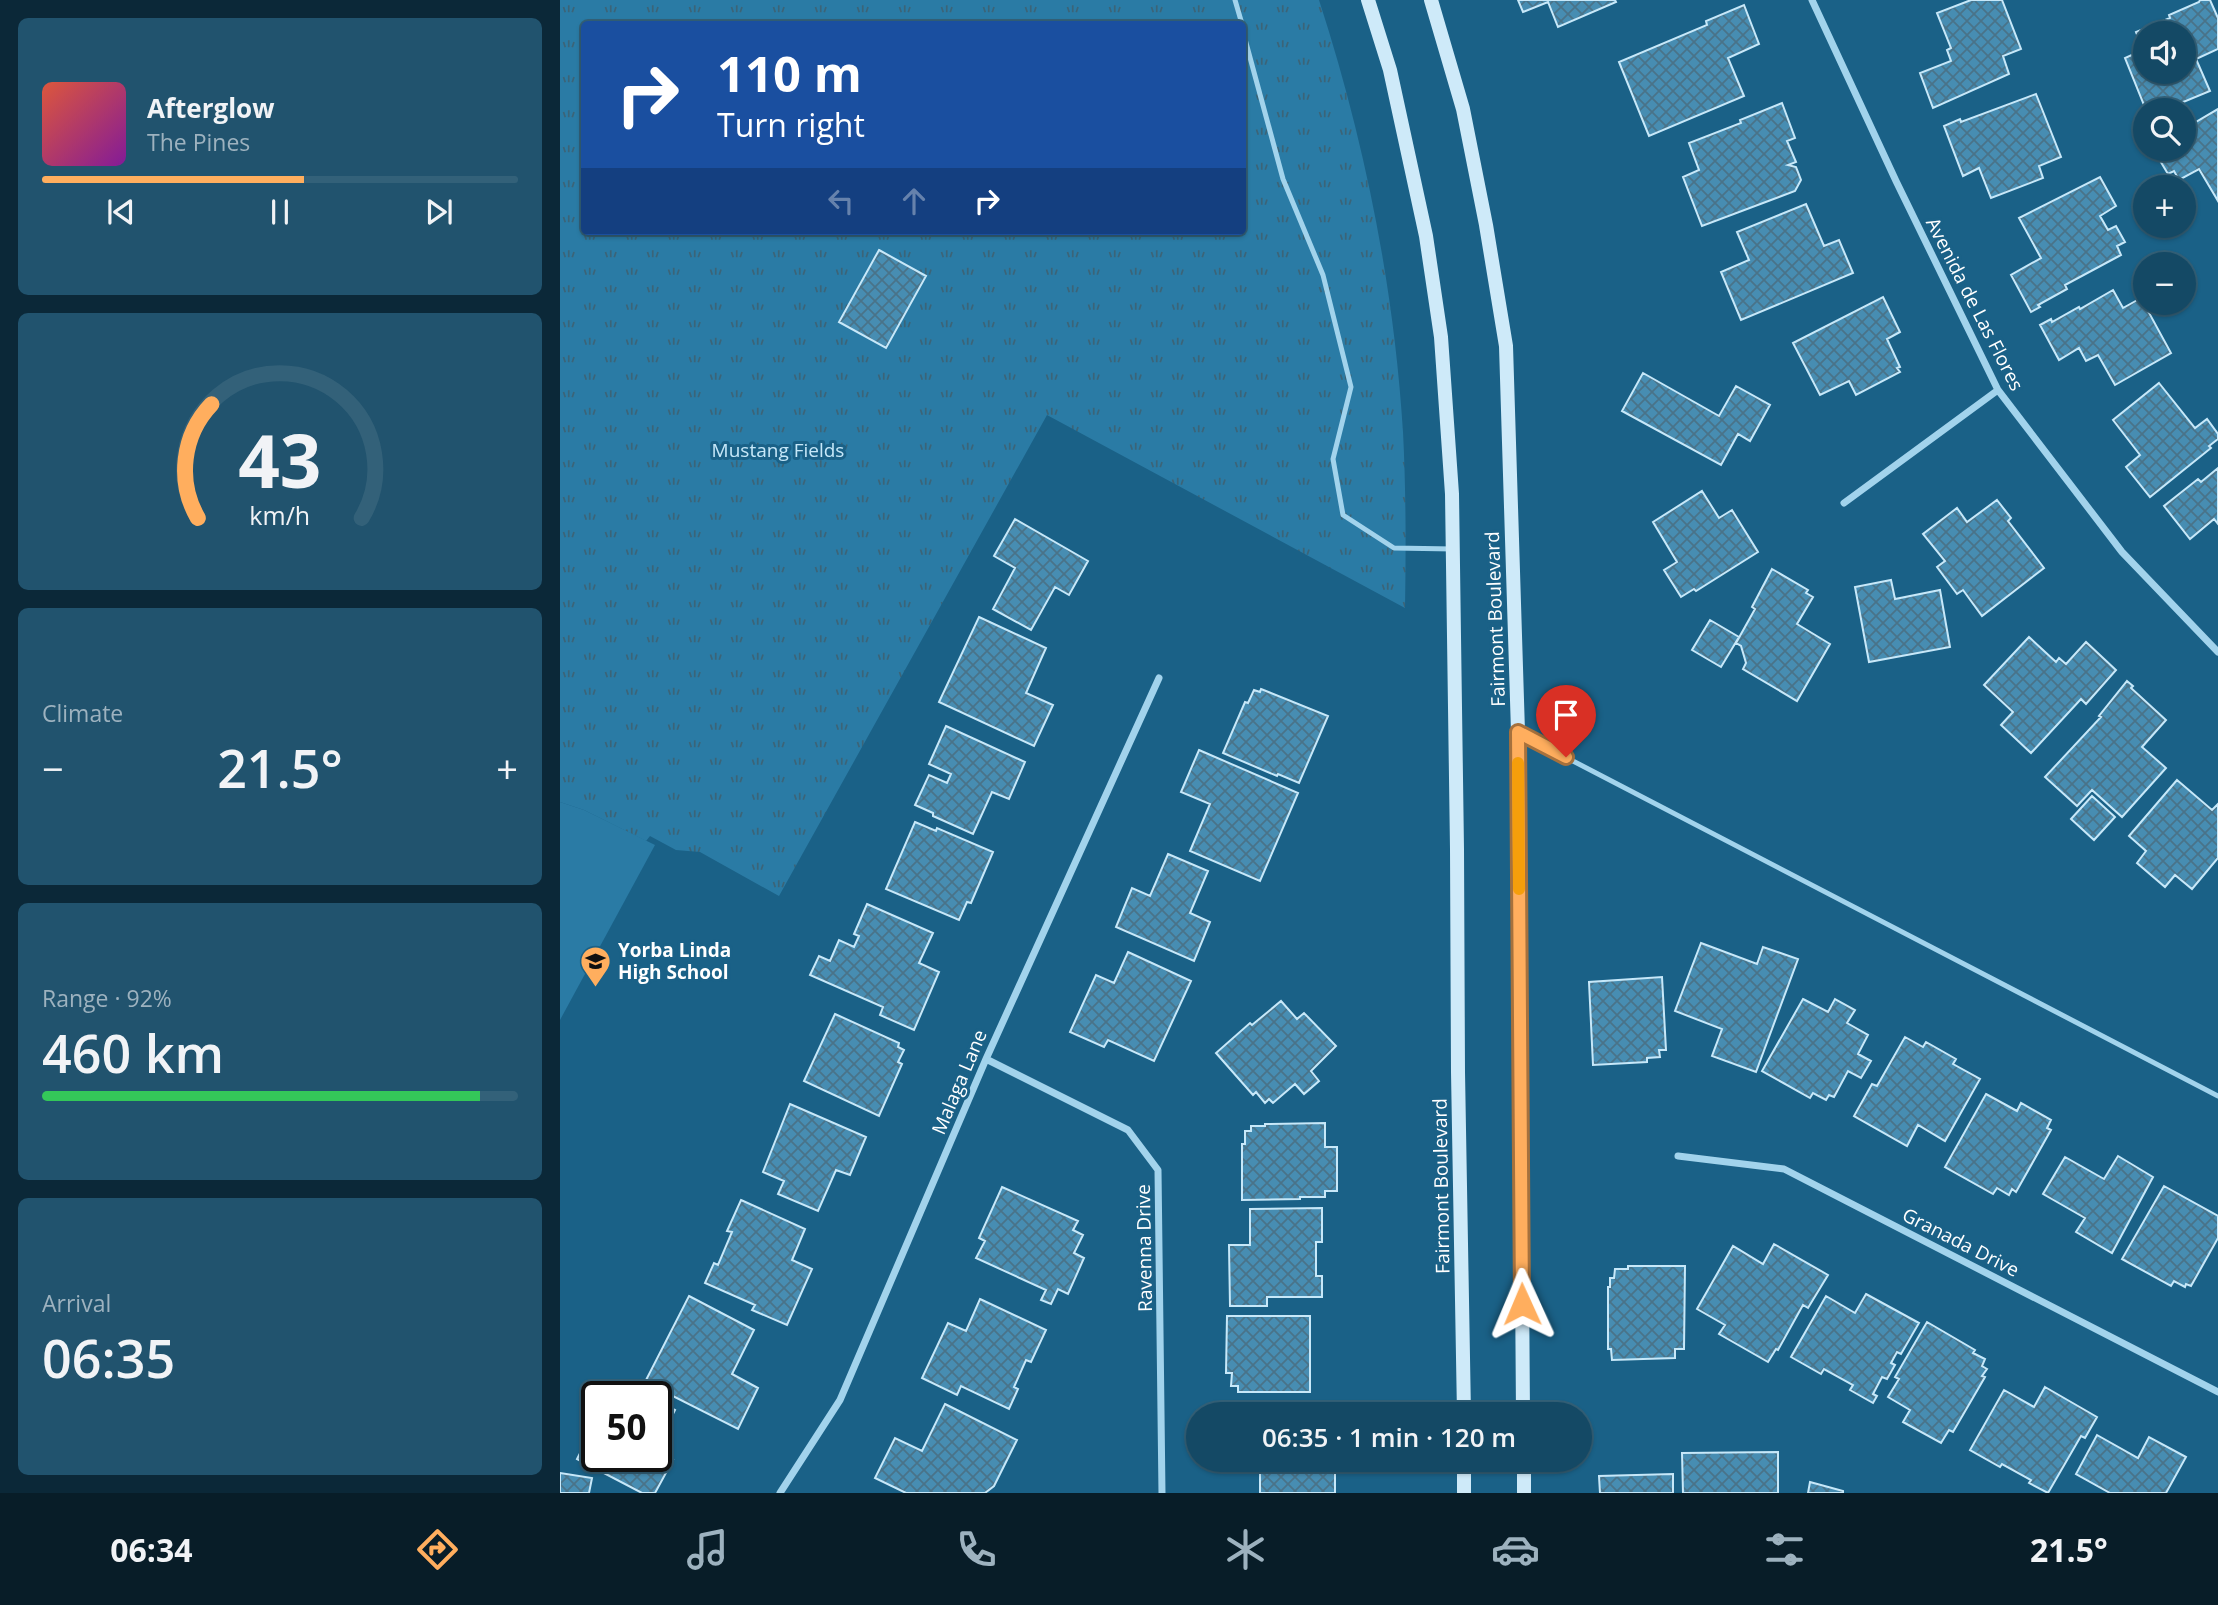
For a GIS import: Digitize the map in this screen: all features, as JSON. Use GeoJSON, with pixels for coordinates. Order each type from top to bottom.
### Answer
{"type":"FeatureCollection","features":[{"type":"Feature","properties":{"kind":"main road","name":"Fairmont Boulevard"},"geometry":{"type":"LineString","coordinates":[[1368,0],[1390,70],[1426,236],[1441,337],[1452,494],[1464,1402]]}},
{"type":"Feature","properties":{"kind":"main road","name":"Fairmont Boulevard"},"geometry":{"type":"LineString","coordinates":[[1431,0],[1463,109],[1506,346],[1518,732],[1523,1402]]}},
{"type":"Feature","properties":{"kind":"main road"},"geometry":{"type":"LineString","coordinates":[[1464,1472],[1464,1493]]}},
{"type":"Feature","properties":{"kind":"main road"},"geometry":{"type":"LineString","coordinates":[[1524,1472],[1524,1493]]}},
{"type":"Feature","properties":{"kind":"street","name":"Avenida de Las Flores"},"geometry":{"type":"LineString","coordinates":[[1815,1],[1896,181],[1998,390],[2122,552],[2218,652]]}},
{"type":"Feature","properties":{"kind":"street"},"geometry":{"type":"LineString","coordinates":[[1844,503],[1998,390]]}},
{"type":"Feature","properties":{"kind":"street","name":"Malaga Lane"},"geometry":{"type":"LineString","coordinates":[[780,1493],[840,1400],[986,1059],[1159,678]]}},
{"type":"Feature","properties":{"kind":"street","name":"Ravenna Drive"},"geometry":{"type":"LineString","coordinates":[[986,1059],[1128,1130],[1158,1170],[1162,1493]]}},
{"type":"Feature","properties":{"kind":"street","name":"Granada Drive"},"geometry":{"type":"LineString","coordinates":[[1678,1157],[1784,1169],[2218,1392]]}},
{"type":"Feature","properties":{"kind":"lane"},"geometry":{"type":"LineString","coordinates":[[1235,0],[1241,21]]}},
{"type":"Feature","properties":{"kind":"lane"},"geometry":{"type":"LineString","coordinates":[[1246,41],[1283,179],[1323,275],[1351,387],[1334,459],[1343,515],[1394,548],[1453,549]]}},
{"type":"Feature","properties":{"kind":"lane"},"geometry":{"type":"LineString","coordinates":[[1518,732],[2218,1096]]}},
{"type":"Feature","properties":{"kind":"green space","name":"Mustang Fields"},"geometry":{"type":"Polygon","coordinates":[[[560,0],[1319,0],[1363,159],[1392,322],[1404,454],[1405,608],[1047,415],[779,896],[700,852],[676,850],[650,836],[646,841],[584,810],[560,802],[560,0]]]}},
{"type":"Feature","properties":{"kind":"green space"},"geometry":{"type":"Polygon","coordinates":[[[560,802],[584,810],[655,845],[560,1020],[560,802]]]}},
{"type":"Feature","properties":{"kind":"building"},"geometry":{"type":"Polygon","coordinates":[[[1518,0],[1616,2],[1558,27],[1548,2],[1523,12],[1518,0]]]}},
{"type":"Feature","properties":{"kind":"building"},"geometry":{"type":"Polygon","coordinates":[[[1971,0],[2002,0],[2021,49],[2003,56],[2009,74],[1933,108],[1920,73],[1951,61],[1947,50],[1951,48],[1937,13],[1971,0]]]}},
{"type":"Feature","properties":{"kind":"building"},"geometry":{"type":"Polygon","coordinates":[[[2210,0],[2218,18],[2218,49],[2196,59],[2196,21],[2163,21],[2170,18],[2169,15],[2210,0]]]}},
{"type":"Feature","properties":{"kind":"building"},"geometry":{"type":"Polygon","coordinates":[[[1744,5],[1759,44],[1728,58],[1744,96],[1649,136],[1619,62],[1707,25],[1706,21],[1744,5]]]}},
{"type":"Feature","properties":{"kind":"building"},"geometry":{"type":"Polygon","coordinates":[[[2133,54],[2133,78],[2125,58],[2133,54]]]}},
{"type":"Feature","properties":{"kind":"building"},"geometry":{"type":"Polygon","coordinates":[[[2196,59],[2210,91],[2193,98],[2141,98],[2136,84],[2196,84],[2196,59]]]}},
{"type":"Feature","properties":{"kind":"building"},"geometry":{"type":"Polygon","coordinates":[[[2036,94],[2061,157],[2039,166],[2043,178],[1991,198],[1979,168],[1963,176],[1944,126],[2036,94]]]}},
{"type":"Feature","properties":{"kind":"building"},"geometry":{"type":"Polygon","coordinates":[[[1782,103],[1795,138],[1787,141],[1796,162],[1788,165],[1796,167],[1801,180],[1795,191],[1702,226],[1683,177],[1699,170],[1689,143],[1741,123],[1740,120],[1782,103]]]}},
{"type":"Feature","properties":{"kind":"building"},"geometry":{"type":"Polygon","coordinates":[[[2218,109],[2218,201],[2199,169],[2188,175],[2176,175],[2174,171],[2168,174],[2160,161],[2196,161],[2196,122],[2218,109]]]}},
{"type":"Feature","properties":{"kind":"building"},"geometry":{"type":"Polygon","coordinates":[[[2100,177],[2116,206],[2100,216],[2108,230],[2116,226],[2125,242],[2117,246],[2121,255],[2065,285],[2067,289],[2038,305],[2040,307],[2031,312],[2011,275],[2041,258],[2019,218],[2100,177]]]}},
{"type":"Feature","properties":{"kind":"building"},"geometry":{"type":"Polygon","coordinates":[[[1806,204],[1824,246],[1839,240],[1853,273],[1741,320],[1721,272],[1749,260],[1737,232],[1806,204]]]}},
{"type":"Feature","properties":{"kind":"building"},"geometry":{"type":"Polygon","coordinates":[[[879,250],[926,276],[886,348],[839,322],[879,250]]]}},
{"type":"Feature","properties":{"kind":"building"},"geometry":{"type":"Polygon","coordinates":[[[2113,290],[2123,308],[2133,302],[2133,315],[2150,315],[2171,353],[2115,385],[2098,355],[2086,361],[2079,348],[2059,360],[2040,325],[2051,319],[2052,322],[2079,307],[2080,309],[2113,290]]]}},
{"type":"Feature","properties":{"kind":"building"},"geometry":{"type":"Polygon","coordinates":[[[1883,297],[1900,332],[1887,339],[1900,372],[1856,395],[1849,381],[1820,395],[1793,343],[1883,297]]]}},
{"type":"Feature","properties":{"kind":"building"},"geometry":{"type":"Polygon","coordinates":[[[1643,373],[1719,416],[1736,386],[1770,405],[1750,441],[1738,434],[1721,465],[1622,411],[1643,373]]]}},
{"type":"Feature","properties":{"kind":"building"},"geometry":{"type":"Polygon","coordinates":[[[2159,383],[2195,428],[2207,419],[2218,434],[2218,439],[2209,446],[2211,448],[2150,497],[2126,467],[2140,455],[2113,420],[2159,383]]]}},
{"type":"Feature","properties":{"kind":"building"},"geometry":{"type":"Polygon","coordinates":[[[2218,468],[2218,524],[2214,519],[2190,539],[2164,506],[2198,479],[2201,482],[2218,468]]]}},
{"type":"Feature","properties":{"kind":"building"},"geometry":{"type":"Polygon","coordinates":[[[1702,491],[1719,518],[1732,510],[1758,552],[1696,591],[1694,589],[1681,597],[1664,570],[1677,562],[1653,522],[1702,491]]]}},
{"type":"Feature","properties":{"kind":"building"},"geometry":{"type":"Polygon","coordinates":[[[1997,500],[2011,518],[2008,521],[2044,568],[1982,616],[1963,590],[1957,594],[1937,567],[1945,561],[1923,534],[1957,508],[1967,522],[1997,500]]]}},
{"type":"Feature","properties":{"kind":"building"},"geometry":{"type":"Polygon","coordinates":[[[1015,519],[1088,561],[1069,595],[1055,587],[1031,630],[993,609],[1015,568],[994,556],[1015,519]]]}},
{"type":"Feature","properties":{"kind":"building"},"geometry":{"type":"Polygon","coordinates":[[[1772,569],[1808,590],[1806,593],[1813,597],[1797,624],[1830,644],[1797,701],[1743,669],[1746,663],[1741,646],[1736,643],[1755,609],[1752,607],[1772,569]]]}},
{"type":"Feature","properties":{"kind":"building"},"geometry":{"type":"Polygon","coordinates":[[[1891,580],[1895,599],[1940,590],[1950,647],[1869,662],[1855,587],[1891,580]]]}},
{"type":"Feature","properties":{"kind":"building"},"geometry":{"type":"Polygon","coordinates":[[[979,617],[1046,648],[1026,693],[1053,705],[1034,746],[939,702],[979,617]]]}},
{"type":"Feature","properties":{"kind":"building"},"geometry":{"type":"Polygon","coordinates":[[[1710,620],[1739,637],[1721,667],[1692,650],[1710,620]]]}},
{"type":"Feature","properties":{"kind":"building"},"geometry":{"type":"Polygon","coordinates":[[[2029,637],[2056,662],[2059,658],[2066,664],[2086,642],[2116,670],[2086,704],[2081,699],[2031,753],[2001,725],[2013,712],[1984,685],[2029,637]]]}},
{"type":"Feature","properties":{"kind":"building"},"geometry":{"type":"Polygon","coordinates":[[[2127,681],[2133,686],[2131,688],[2166,720],[2142,747],[2166,768],[2122,817],[2092,790],[2077,806],[2045,777],[2101,717],[2099,716],[2127,681]]]}},
{"type":"Feature","properties":{"kind":"building"},"geometry":{"type":"Polygon","coordinates":[[[1261,689],[1328,716],[1299,783],[1223,753],[1245,702],[1248,703],[1254,690],[1260,692],[1261,689]]]}},
{"type":"Feature","properties":{"kind":"building"},"geometry":{"type":"Polygon","coordinates":[[[946,726],[1025,762],[1009,799],[992,792],[973,834],[915,805],[929,775],[947,783],[951,774],[929,764],[946,726]]]}},
{"type":"Feature","properties":{"kind":"building"},"geometry":{"type":"Polygon","coordinates":[[[1199,750],[1298,793],[1260,881],[1190,851],[1210,804],[1181,792],[1199,750]]]}},
{"type":"Feature","properties":{"kind":"building"},"geometry":{"type":"Polygon","coordinates":[[[2177,780],[2212,810],[2218,804],[2218,858],[2192,889],[2175,875],[2165,887],[2137,863],[2146,851],[2129,836],[2177,780]]]}},
{"type":"Feature","properties":{"kind":"building"},"geometry":{"type":"Polygon","coordinates":[[[2092,796],[2115,817],[2094,840],[2071,819],[2092,796]]]}},
{"type":"Feature","properties":{"kind":"building"},"geometry":{"type":"Polygon","coordinates":[[[915,822],[936,831],[937,828],[993,852],[971,903],[967,902],[959,920],[886,889],[915,822]]]}},
{"type":"Feature","properties":{"kind":"building"},"geometry":{"type":"Polygon","coordinates":[[[1168,854],[1208,871],[1190,913],[1210,922],[1194,961],[1116,927],[1132,888],[1150,896],[1168,854]]]}},
{"type":"Feature","properties":{"kind":"building"},"geometry":{"type":"Polygon","coordinates":[[[867,904],[933,933],[919,963],[939,972],[914,1030],[880,1015],[883,1007],[810,975],[819,956],[830,961],[839,940],[854,947],[859,936],[854,934],[867,904]]]}},
{"type":"Feature","properties":{"kind":"building"},"geometry":{"type":"Polygon","coordinates":[[[1701,943],[1757,964],[1763,947],[1798,959],[1756,1072],[1712,1056],[1722,1029],[1675,1011],[1701,943]]]}},
{"type":"Feature","properties":{"kind":"building"},"geometry":{"type":"Polygon","coordinates":[[[1128,952],[1191,981],[1154,1061],[1108,1040],[1104,1047],[1070,1032],[1096,975],[1114,983],[1128,952]]]}},
{"type":"Feature","properties":{"kind":"building"},"geometry":{"type":"Polygon","coordinates":[[[1662,977],[1666,1050],[1659,1050],[1660,1057],[1647,1058],[1647,1062],[1593,1065],[1589,982],[1662,977]]]}},
{"type":"Feature","properties":{"kind":"building"},"geometry":{"type":"Polygon","coordinates":[[[1803,999],[1828,1012],[1835,999],[1855,1010],[1847,1023],[1868,1035],[1858,1054],[1871,1061],[1861,1078],[1848,1071],[1834,1097],[1829,1095],[1826,1100],[1813,1093],[1810,1098],[1762,1071],[1803,999]]]}},
{"type":"Feature","properties":{"kind":"building"},"geometry":{"type":"Polygon","coordinates":[[[1281,1001],[1297,1019],[1304,1013],[1336,1046],[1311,1071],[1319,1081],[1304,1094],[1295,1084],[1273,1103],[1269,1099],[1265,1103],[1256,1092],[1253,1095],[1216,1053],[1250,1023],[1252,1025],[1281,1001]]]}},
{"type":"Feature","properties":{"kind":"building"},"geometry":{"type":"Polygon","coordinates":[[[835,1014],[899,1043],[898,1047],[904,1050],[898,1062],[902,1064],[879,1116],[804,1081],[835,1014]]]}},
{"type":"Feature","properties":{"kind":"building"},"geometry":{"type":"Polygon","coordinates":[[[1905,1037],[1923,1047],[1926,1042],[1956,1059],[1953,1064],[1980,1079],[1945,1141],[1918,1125],[1907,1146],[1854,1116],[1872,1084],[1877,1086],[1905,1037]]]}},
{"type":"Feature","properties":{"kind":"building"},"geometry":{"type":"Polygon","coordinates":[[[1986,1094],[2017,1111],[2021,1103],[2051,1120],[2047,1128],[2051,1130],[2016,1192],[2012,1189],[2009,1195],[1997,1188],[1993,1194],[1945,1167],[1986,1094]]]}},
{"type":"Feature","properties":{"kind":"building"},"geometry":{"type":"Polygon","coordinates":[[[790,1104],[866,1137],[850,1175],[836,1170],[818,1211],[778,1194],[784,1181],[763,1172],[790,1104]]]}},
{"type":"Feature","properties":{"kind":"building"},"geometry":{"type":"Polygon","coordinates":[[[1325,1123],[1325,1147],[1337,1147],[1337,1191],[1325,1191],[1325,1197],[1242,1200],[1242,1144],[1245,1144],[1245,1131],[1251,1131],[1251,1126],[1265,1124],[1325,1123]]]}},
{"type":"Feature","properties":{"kind":"building"},"geometry":{"type":"Polygon","coordinates":[[[2118,1156],[2153,1177],[2112,1253],[2076,1232],[2085,1218],[2043,1194],[2065,1157],[2104,1179],[2118,1156]]]}},
{"type":"Feature","properties":{"kind":"building"},"geometry":{"type":"Polygon","coordinates":[[[2164,1186],[2218,1216],[2218,1238],[2191,1286],[2186,1284],[2185,1287],[2174,1281],[2171,1286],[2122,1259],[2164,1186]]]}},
{"type":"Feature","properties":{"kind":"building"},"geometry":{"type":"Polygon","coordinates":[[[1002,1187],[1078,1221],[1073,1230],[1083,1235],[1074,1253],[1084,1258],[1068,1294],[1058,1289],[1051,1304],[1041,1300],[1046,1290],[976,1258],[985,1241],[979,1238],[1002,1187]]]}},
{"type":"Feature","properties":{"kind":"building"},"geometry":{"type":"Polygon","coordinates":[[[741,1200],[805,1229],[792,1260],[812,1269],[787,1325],[752,1310],[755,1305],[705,1283],[714,1263],[718,1265],[732,1232],[727,1231],[741,1200]]]}},
{"type":"Feature","properties":{"kind":"building"},"geometry":{"type":"Polygon","coordinates":[[[1322,1208],[1322,1242],[1316,1242],[1316,1276],[1322,1276],[1322,1297],[1267,1297],[1267,1306],[1230,1306],[1229,1245],[1250,1245],[1250,1209],[1322,1208]]]}},
{"type":"Feature","properties":{"kind":"building"},"geometry":{"type":"Polygon","coordinates":[[[1774,1244],[1828,1275],[1808,1308],[1803,1305],[1778,1350],[1776,1349],[1768,1362],[1719,1334],[1725,1325],[1697,1309],[1733,1246],[1763,1264],[1774,1244]]]}},
{"type":"Feature","properties":{"kind":"building"},"geometry":{"type":"Polygon","coordinates":[[[1628,1266],[1685,1266],[1684,1349],[1675,1349],[1675,1358],[1612,1360],[1611,1349],[1608,1349],[1608,1287],[1610,1278],[1614,1278],[1615,1269],[1628,1269],[1628,1266]]]}},
{"type":"Feature","properties":{"kind":"building"},"geometry":{"type":"Polygon","coordinates":[[[1866,1294],[1919,1323],[1901,1354],[1897,1352],[1891,1363],[1895,1365],[1887,1379],[1882,1377],[1873,1394],[1877,1396],[1873,1403],[1850,1390],[1853,1385],[1824,1369],[1821,1374],[1791,1357],[1826,1296],[1855,1313],[1866,1294]]]}},
{"type":"Feature","properties":{"kind":"building"},"geometry":{"type":"Polygon","coordinates":[[[689,1296],[754,1330],[732,1374],[758,1388],[738,1429],[672,1396],[672,1381],[646,1381],[689,1296]]]}},
{"type":"Feature","properties":{"kind":"building"},"geometry":{"type":"Polygon","coordinates":[[[980,1299],[1046,1330],[1031,1362],[1026,1360],[1014,1387],[1018,1389],[1009,1409],[961,1386],[957,1395],[922,1378],[948,1323],[966,1331],[980,1299]]]}},
{"type":"Feature","properties":{"kind":"building"},"geometry":{"type":"Polygon","coordinates":[[[1227,1316],[1310,1316],[1310,1392],[1238,1392],[1238,1386],[1231,1386],[1232,1373],[1226,1373],[1227,1316]]]}},
{"type":"Feature","properties":{"kind":"building"},"geometry":{"type":"Polygon","coordinates":[[[1927,1322],[1975,1350],[1973,1353],[1985,1359],[1982,1366],[1987,1369],[1953,1432],[1949,1430],[1941,1443],[1903,1422],[1910,1410],[1888,1397],[1899,1379],[1895,1377],[1927,1322]]]}},
{"type":"Feature","properties":{"kind":"building"},"geometry":{"type":"Polygon","coordinates":[[[2045,1387],[2097,1417],[2085,1438],[2081,1436],[2048,1493],[2002,1464],[2000,1467],[1970,1450],[2004,1390],[2034,1407],[2045,1387]]]}},
{"type":"Feature","properties":{"kind":"building"},"geometry":{"type":"Polygon","coordinates":[[[945,1404],[1017,1440],[994,1486],[985,1493],[906,1493],[875,1478],[895,1438],[922,1451],[945,1404]]]}},
{"type":"Feature","properties":{"kind":"building"},"geometry":{"type":"Polygon","coordinates":[[[2097,1435],[2138,1458],[2149,1437],[2186,1457],[2166,1493],[2110,1493],[2076,1474],[2097,1435]]]}},
{"type":"Feature","properties":{"kind":"building"},"geometry":{"type":"Polygon","coordinates":[[[1778,1452],[1778,1493],[1683,1493],[1682,1453],[1778,1452]]]}},
{"type":"Feature","properties":{"kind":"building"},"geometry":{"type":"Polygon","coordinates":[[[602,1472],[666,1472],[655,1493],[642,1493],[602,1472]]]}},
{"type":"Feature","properties":{"kind":"building"},"geometry":{"type":"Polygon","coordinates":[[[1260,1472],[1335,1472],[1335,1493],[1260,1493],[1260,1472]]]}},
{"type":"Feature","properties":{"kind":"building"},"geometry":{"type":"Polygon","coordinates":[[[560,1473],[592,1478],[589,1493],[560,1493],[560,1473]]]}},
{"type":"Feature","properties":{"kind":"building"},"geometry":{"type":"Polygon","coordinates":[[[1673,1474],[1673,1493],[1600,1493],[1599,1476],[1673,1474]]]}},
{"type":"Feature","properties":{"kind":"building"},"geometry":{"type":"Polygon","coordinates":[[[1810,1482],[1843,1491],[1843,1493],[1808,1493],[1810,1482]]]}},
{"type":"Feature","properties":{"kind":"slow traffic"},"geometry":{"type":"LineString","coordinates":[[1518,763],[1519,889]]}},
{"type":"Feature","properties":{"kind":"place","name":"Yorba Linda High School"},"geometry":{"type":"Point","coordinates":[595,988]}},
{"type":"Feature","properties":{"kind":"route"},"geometry":{"type":"LineString","coordinates":[[1522,1304],[1518,732],[1566,757]]}}]}
